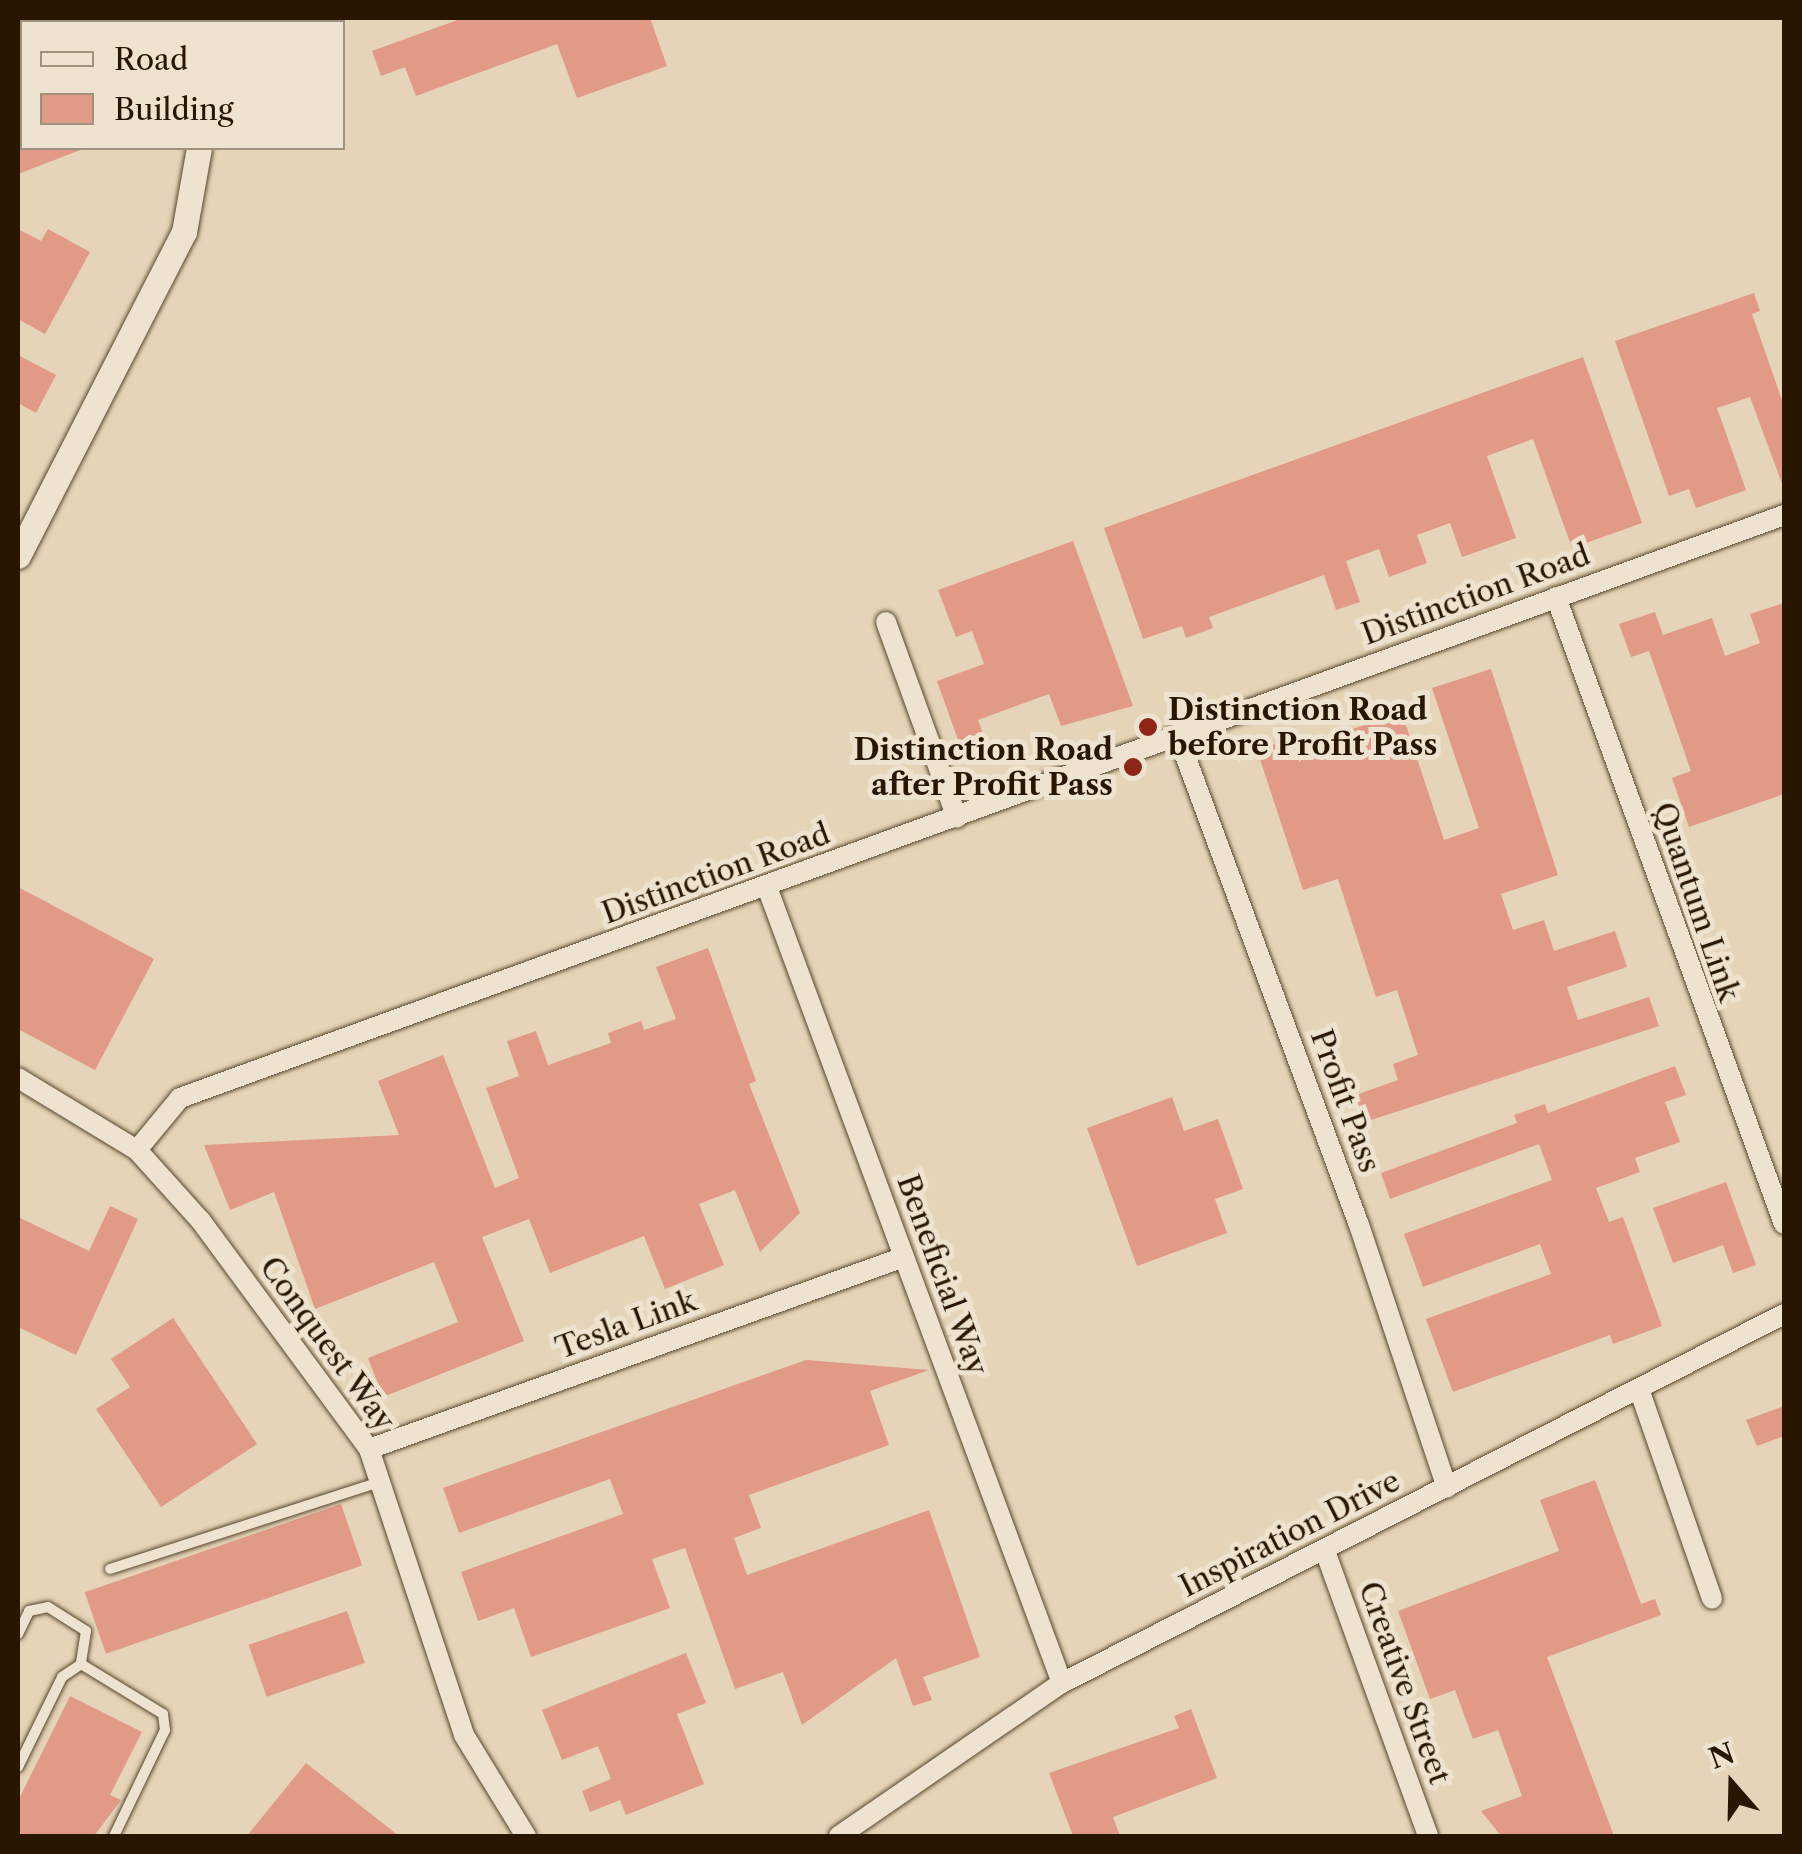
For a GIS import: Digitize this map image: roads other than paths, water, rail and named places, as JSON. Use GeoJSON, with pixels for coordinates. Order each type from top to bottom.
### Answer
{"type":"FeatureCollection","features":[{"type":"Feature","properties":{"kind":"street"},"geometry":{"type":"LineString","coordinates":[[18,556],[184,232],[199,150]]}},
{"type":"Feature","properties":{"kind":"street","name":"Distinction Road"},"geometry":{"type":"LineString","coordinates":[[137,1150],[180,1098],[1179,739],[1784,515]]}},
{"type":"Feature","properties":{"kind":"street","name":"Quantum Link"},"geometry":{"type":"LineString","coordinates":[[1556,597],[1784,1224]]}},
{"type":"Feature","properties":{"kind":"street"},"geometry":{"type":"LineString","coordinates":[[886,622],[958,818]]}},
{"type":"Feature","properties":{"kind":"street","name":"Profit Pass"},"geometry":{"type":"LineString","coordinates":[[1179,739],[1359,1226],[1448,1488]]}},
{"type":"Feature","properties":{"kind":"street","name":"Beneficial Way"},"geometry":{"type":"LineString","coordinates":[[768,887],[1062,1683]]}},
{"type":"Feature","properties":{"kind":"street","name":"Conquest Way"},"geometry":{"type":"LineString","coordinates":[[18,1078],[137,1150],[201,1221],[369,1450],[464,1735],[526,1836]]}},
{"type":"Feature","properties":{"kind":"street","name":"Tesla Link"},"geometry":{"type":"LineString","coordinates":[[369,1450],[904,1257]]}},
{"type":"Feature","properties":{"kind":"street","name":"Inspiration Drive"},"geometry":{"type":"LineString","coordinates":[[839,1836],[1062,1683],[1784,1314]]}},
{"type":"Feature","properties":{"kind":"street"},"geometry":{"type":"LineString","coordinates":[[1639,1390],[1712,1599]]}},
{"type":"Feature","properties":{"kind":"street","name":"Creative Street"},"geometry":{"type":"LineString","coordinates":[[1324,1551],[1428,1836]]}},
{"type":"Feature","properties":{"kind":"lane"},"geometry":{"type":"LineString","coordinates":[[110,1569],[380,1482]]}},
{"type":"Feature","properties":{"kind":"lane"},"geometry":{"type":"LineString","coordinates":[[18,1634],[30,1610],[48,1607],[86,1631],[81,1664],[62,1677],[18,1767]]}},
{"type":"Feature","properties":{"kind":"lane"},"geometry":{"type":"LineString","coordinates":[[81,1664],[166,1721],[114,1836]]}},
{"type":"Feature","properties":{"kind":"place","name":"Distinction Road before Profit Pass"},"geometry":{"type":"Point","coordinates":[1148,727]}},
{"type":"Feature","properties":{"kind":"place","name":"Distinction Road after Profit Pass"},"geometry":{"type":"Point","coordinates":[1133,767]}}]}
